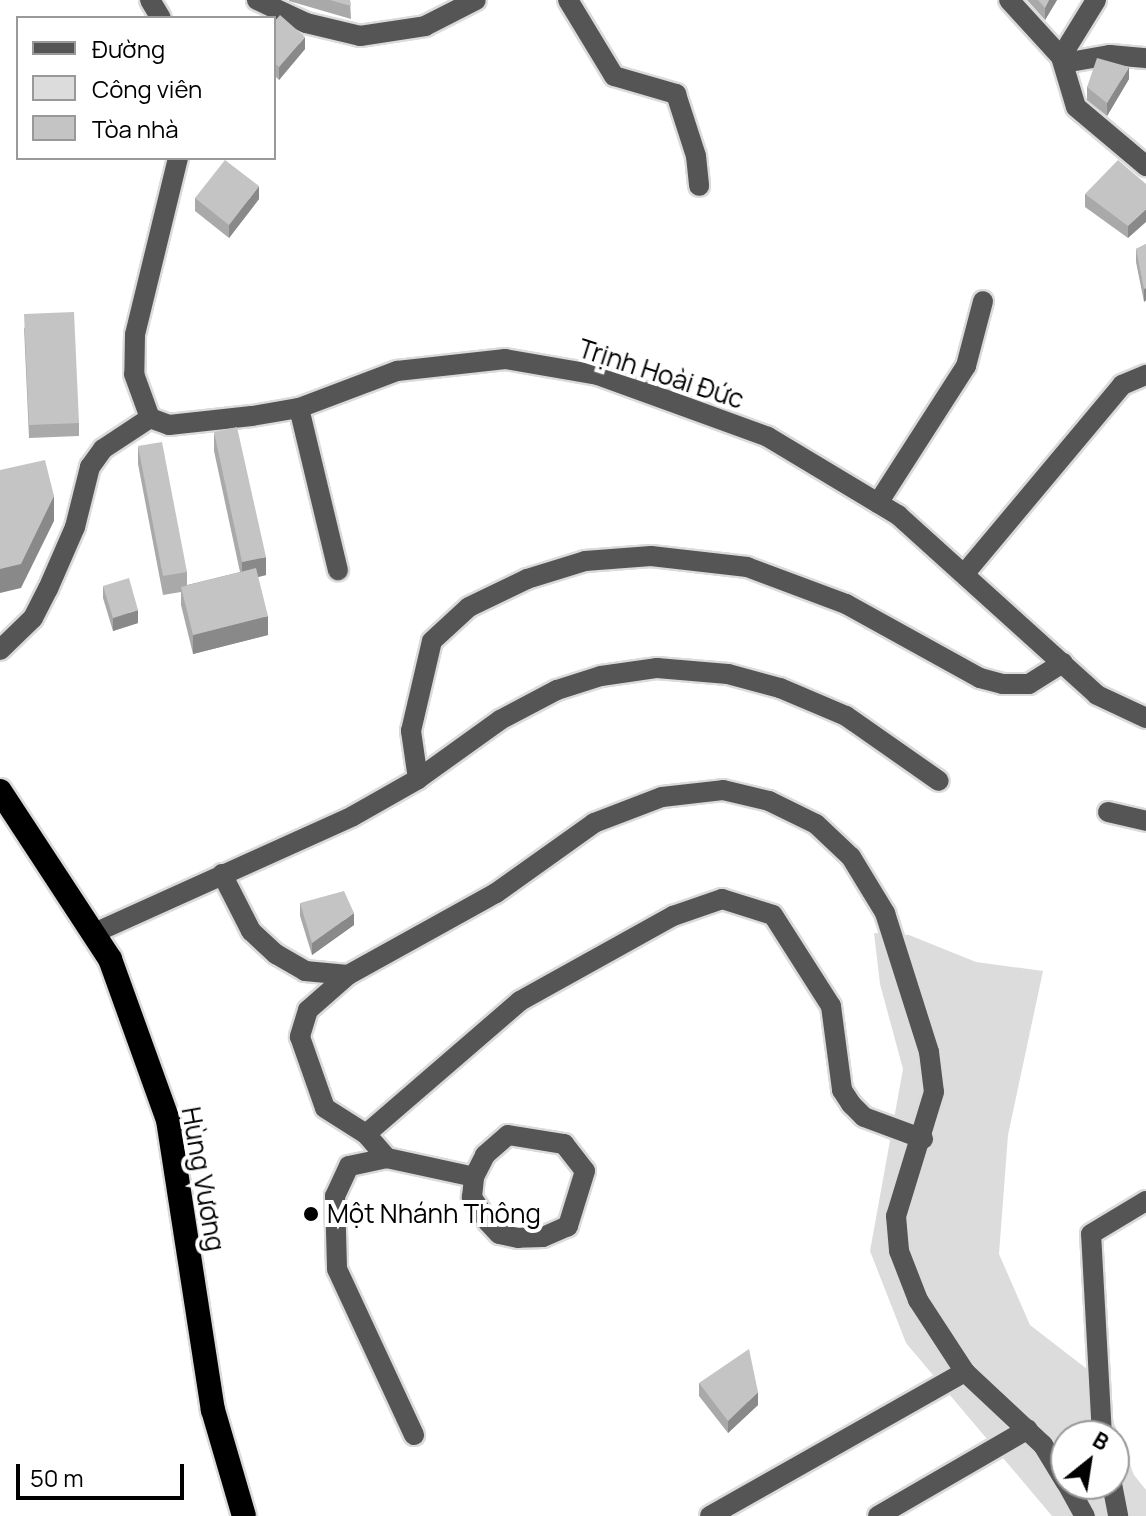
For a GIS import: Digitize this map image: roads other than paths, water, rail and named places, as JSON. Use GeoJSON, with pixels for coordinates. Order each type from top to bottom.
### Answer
{"type":"FeatureCollection","features":[{"type":"Feature","properties":{"kind":"highway","name":"Hùng Vương"},"geometry":{"type":"LineString","coordinates":[[0,791],[110,959],[168,1120],[213,1410],[244,1516]]}},
{"type":"Feature","properties":{"kind":"street"},"geometry":{"type":"LineString","coordinates":[[257,0],[306,23],[360,36],[425,26],[476,0]]}},
{"type":"Feature","properties":{"kind":"street"},"geometry":{"type":"LineString","coordinates":[[568,0],[614,76],[676,94],[696,156],[699,186]]}},
{"type":"Feature","properties":{"kind":"street"},"geometry":{"type":"LineString","coordinates":[[1009,0],[1062,60],[1076,107],[1146,166]]}},
{"type":"Feature","properties":{"kind":"street"},"geometry":{"type":"LineString","coordinates":[[1062,60],[1096,0]]}},
{"type":"Feature","properties":{"kind":"street"},"geometry":{"type":"LineString","coordinates":[[1062,60],[1110,55],[1146,58]]}},
{"type":"Feature","properties":{"kind":"street"},"geometry":{"type":"LineString","coordinates":[[0,650],[33,618],[48,589],[75,527],[90,467],[103,449],[150,418],[134,374],[135,335],[178,160]]}},
{"type":"Feature","properties":{"kind":"street"},"geometry":{"type":"LineString","coordinates":[[878,503],[966,366],[983,301]]}},
{"type":"Feature","properties":{"kind":"street","name":"Trịnh Hoài Đức"},"geometry":{"type":"LineString","coordinates":[[150,418],[169,425],[299,408],[397,371],[505,359],[598,375],[768,437],[878,503],[965,573],[1097,695],[1146,718]]}},
{"type":"Feature","properties":{"kind":"street"},"geometry":{"type":"LineString","coordinates":[[965,573],[1122,385],[1146,375]]}},
{"type":"Feature","properties":{"kind":"street"},"geometry":{"type":"LineString","coordinates":[[299,408],[338,570]]}},
{"type":"Feature","properties":{"kind":"street"},"geometry":{"type":"LineString","coordinates":[[418,779],[411,731],[432,641],[469,607],[527,579],[585,561],[651,556],[747,567],[846,604],[980,678],[1002,684],[1029,684],[1063,663]]}},
{"type":"Feature","properties":{"kind":"street"},"geometry":{"type":"LineString","coordinates":[[92,934],[353,816],[418,779],[500,720],[557,690],[601,676],[657,668],[728,674],[780,688],[846,716],[939,781]]}},
{"type":"Feature","properties":{"kind":"street"},"geometry":{"type":"LineString","coordinates":[[387,1158],[366,1134],[325,1108],[300,1037],[308,1010],[348,975],[496,893],[594,823],[662,797],[723,790],[769,801],[816,824],[851,857],[885,913],[929,1052],[934,1092],[923,1139],[896,1216],[899,1251],[918,1300],[965,1372],[1028,1429],[1050,1461]]}},
{"type":"Feature","properties":{"kind":"street"},"geometry":{"type":"LineString","coordinates":[[1108,812],[1146,821]]}},
{"type":"Feature","properties":{"kind":"street"},"geometry":{"type":"LineString","coordinates":[[222,874],[251,931],[276,954],[305,971],[348,975]]}},
{"type":"Feature","properties":{"kind":"street"},"geometry":{"type":"LineString","coordinates":[[366,1134],[520,1001],[673,916],[722,899],[773,915],[831,1006],[842,1090],[851,1104],[864,1117],[923,1139]]}},
{"type":"Feature","properties":{"kind":"street"},"geometry":{"type":"LineString","coordinates":[[508,1135],[564,1144],[585,1171],[568,1226],[543,1237],[499,1234],[472,1197],[474,1177],[485,1155],[508,1135]]}},
{"type":"Feature","properties":{"kind":"street"},"geometry":{"type":"LineString","coordinates":[[414,1435],[337,1269],[335,1196],[349,1166],[387,1158],[474,1177]]}},
{"type":"Feature","properties":{"kind":"street"},"geometry":{"type":"LineString","coordinates":[[1101,1420],[1091,1234],[1146,1201]]}},
{"type":"Feature","properties":{"kind":"street"},"geometry":{"type":"LineString","coordinates":[[710,1516],[965,1372]]}},
{"type":"Feature","properties":{"kind":"street"},"geometry":{"type":"LineString","coordinates":[[878,1516],[1028,1429]]}},
{"type":"Feature","properties":{"kind":"place","name":"Một Nhánh Thông"},"geometry":{"type":"Point","coordinates":[311,1214]}}]}
